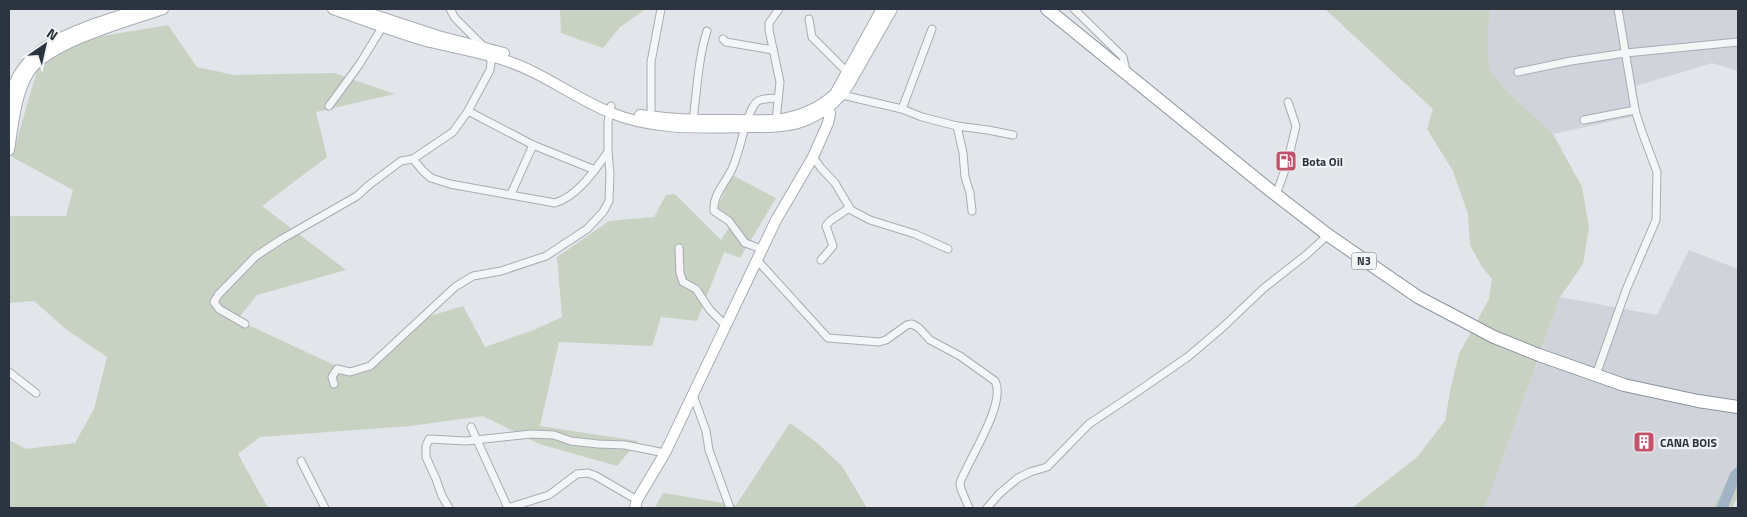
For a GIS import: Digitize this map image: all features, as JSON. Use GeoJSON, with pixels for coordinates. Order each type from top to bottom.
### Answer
{"type":"FeatureCollection","features":[{"type":"Feature","properties":{"kind":"highway","name":"N3"},"geometry":{"type":"LineString","coordinates":[[1045,9],[1276,195],[1387,278],[1418,297],[1516,347],[1596,375],[1646,390],[1738,408]]}},
{"type":"Feature","properties":{"kind":"street"},"geometry":{"type":"LineString","coordinates":[[9,150],[12,90],[30,59],[39,51],[61,38],[140,9]]}},
{"type":"Feature","properties":{"kind":"street"},"geometry":{"type":"LineString","coordinates":[[11,104],[29,72],[54,50],[163,9]]}},
{"type":"Feature","properties":{"kind":"street"},"geometry":{"type":"LineString","coordinates":[[333,9],[429,41],[517,57],[548,72],[610,109],[654,124],[686,127],[746,124],[795,116],[828,105]]}},
{"type":"Feature","properties":{"kind":"street"},"geometry":{"type":"LineString","coordinates":[[356,9],[487,52]]}},
{"type":"Feature","properties":{"kind":"street"},"geometry":{"type":"LineString","coordinates":[[245,324],[219,309],[214,302],[242,269],[256,256],[282,239],[357,196],[401,160],[413,159],[453,132],[468,111],[490,70],[487,52],[455,18],[450,9]]}},
{"type":"Feature","properties":{"kind":"street"},"geometry":{"type":"LineString","coordinates":[[651,116],[651,62],[661,9]]}},
{"type":"Feature","properties":{"kind":"street"},"geometry":{"type":"LineString","coordinates":[[767,9],[773,16]]}},
{"type":"Feature","properties":{"kind":"street"},"geometry":{"type":"LineString","coordinates":[[776,120],[780,82],[769,23],[779,9]]}},
{"type":"Feature","properties":{"kind":"street"},"geometry":{"type":"LineString","coordinates":[[838,94],[847,72],[882,9]]}},
{"type":"Feature","properties":{"kind":"street"},"geometry":{"type":"LineString","coordinates":[[610,109],[651,116],[746,124],[783,126],[800,122],[828,105],[838,94],[892,9]]}},
{"type":"Feature","properties":{"kind":"street"},"geometry":{"type":"LineString","coordinates":[[1074,9],[1123,57],[1126,74]]}},
{"type":"Feature","properties":{"kind":"street"},"geometry":{"type":"LineString","coordinates":[[1596,375],[1626,290],[1656,220],[1657,172],[1636,110],[1618,9]]}},
{"type":"Feature","properties":{"kind":"street"},"geometry":{"type":"LineString","coordinates":[[809,19],[812,37],[847,72]]}},
{"type":"Feature","properties":{"kind":"street"},"geometry":{"type":"LineString","coordinates":[[329,106],[359,65],[383,26]]}},
{"type":"Feature","properties":{"kind":"street"},"geometry":{"type":"LineString","coordinates":[[902,109],[932,29]]}},
{"type":"Feature","properties":{"kind":"street"},"geometry":{"type":"LineString","coordinates":[[693,120],[700,74],[700,51],[706,31]]}},
{"type":"Feature","properties":{"kind":"street"},"geometry":{"type":"LineString","coordinates":[[723,39],[726,42],[773,50]]}},
{"type":"Feature","properties":{"kind":"street"},"geometry":{"type":"LineString","coordinates":[[1518,72],[1571,61],[1626,53],[1738,42]]}},
{"type":"Feature","properties":{"kind":"street"},"geometry":{"type":"LineString","coordinates":[[838,94],[902,109],[922,117],[956,126],[1013,135]]}},
{"type":"Feature","properties":{"kind":"street"},"geometry":{"type":"LineString","coordinates":[[762,250],[745,243],[729,221],[714,211],[713,206],[717,194],[732,168],[754,102],[760,99],[778,98]]}},
{"type":"Feature","properties":{"kind":"street"},"geometry":{"type":"LineString","coordinates":[[1276,195],[1288,164],[1296,126],[1288,102]]}},
{"type":"Feature","properties":{"kind":"street"},"geometry":{"type":"LineString","coordinates":[[471,427],[508,508],[550,495],[577,474],[596,476],[636,504],[665,453],[776,220],[813,157],[828,123],[828,105]]}},
{"type":"Feature","properties":{"kind":"street"},"geometry":{"type":"LineString","coordinates":[[334,384],[332,377],[338,369],[350,372],[370,366],[455,287],[473,276],[501,271],[546,256],[567,244],[587,229],[603,212],[609,201],[610,172],[608,152],[610,109]]}},
{"type":"Feature","properties":{"kind":"street"},"geometry":{"type":"LineString","coordinates":[[1584,120],[1636,110]]}},
{"type":"Feature","properties":{"kind":"street"},"geometry":{"type":"LineString","coordinates":[[468,111],[533,145],[595,170]]}},
{"type":"Feature","properties":{"kind":"street"},"geometry":{"type":"LineString","coordinates":[[956,126],[964,153],[965,177],[970,193],[972,211]]}},
{"type":"Feature","properties":{"kind":"street"},"geometry":{"type":"LineString","coordinates":[[511,194],[533,145]]}},
{"type":"Feature","properties":{"kind":"street"},"geometry":{"type":"LineString","coordinates":[[413,159],[432,178],[450,184],[555,203],[571,195],[595,170],[608,152]]}},
{"type":"Feature","properties":{"kind":"street"},"geometry":{"type":"LineString","coordinates":[[813,157],[835,183],[848,208],[870,220],[915,234],[948,249]]}},
{"type":"Feature","properties":{"kind":"street"},"geometry":{"type":"LineString","coordinates":[[820,260],[833,246],[826,226],[848,208]]}},
{"type":"Feature","properties":{"kind":"street"},"geometry":{"type":"LineString","coordinates":[[987,508],[999,494],[1018,478],[1030,472],[1048,468],[1089,424],[1189,356],[1269,283],[1306,255],[1328,235]]}},
{"type":"Feature","properties":{"kind":"street"},"geometry":{"type":"LineString","coordinates":[[679,248],[682,282],[696,290],[710,310],[725,325]]}},
{"type":"Feature","properties":{"kind":"street"},"geometry":{"type":"LineString","coordinates":[[757,260],[828,338],[879,342],[886,340],[907,325],[912,324],[919,328],[930,340],[960,356],[996,381],[999,387],[998,396],[981,440],[960,483],[960,489],[969,508]]}},
{"type":"Feature","properties":{"kind":"street"},"geometry":{"type":"LineString","coordinates":[[9,372],[36,394]]}},
{"type":"Feature","properties":{"kind":"street"},"geometry":{"type":"LineString","coordinates":[[693,395],[730,508]]}},
{"type":"Feature","properties":{"kind":"street"},"geometry":{"type":"LineString","coordinates":[[449,508],[426,457],[426,446],[430,440],[477,440],[523,434],[554,435],[571,441],[625,445],[665,453]]}},
{"type":"Feature","properties":{"kind":"street"},"geometry":{"type":"LineString","coordinates":[[301,461],[325,508]]}},
{"type":"Feature","properties":{"kind":"shaded area"},"geometry":{"type":"Polygon","coordinates":[[[1488,9],[1738,9],[1738,71],[1712,63],[1636,86],[1640,115],[1553,134],[1507,91],[1489,70],[1488,29],[1490,11],[1488,9]]]}},
{"type":"Feature","properties":{"kind":"shaded area"},"geometry":{"type":"Polygon","coordinates":[[[1689,250],[1738,269],[1738,463],[1713,508],[1485,508],[1560,297],[1657,315],[1689,250]]]}},
{"type":"Feature","properties":{"kind":"green space"},"geometry":{"type":"Polygon","coordinates":[[[560,9],[646,9],[620,27],[603,48],[561,33],[560,9]]]}},
{"type":"Feature","properties":{"kind":"green space"},"geometry":{"type":"Polygon","coordinates":[[[1325,9],[1488,9],[1490,11],[1488,29],[1489,70],[1507,91],[1553,134],[1582,187],[1589,227],[1583,264],[1560,297],[1485,508],[1352,508],[1417,457],[1445,421],[1459,354],[1489,299],[1492,279],[1482,267],[1470,245],[1468,214],[1453,171],[1427,129],[1433,109],[1325,9]]]}},
{"type":"Feature","properties":{"kind":"green space"},"geometry":{"type":"Polygon","coordinates":[[[168,25],[197,67],[234,75],[334,73],[395,94],[316,112],[327,157],[262,206],[346,270],[257,295],[237,320],[356,375],[430,316],[463,306],[485,347],[534,330],[562,317],[557,257],[609,221],[654,217],[666,195],[675,194],[721,240],[733,221],[716,211],[732,175],[776,198],[740,258],[724,252],[697,321],[661,317],[652,346],[559,342],[540,426],[638,441],[617,466],[539,444],[483,416],[410,426],[260,437],[238,454],[268,508],[9,508],[9,440],[26,449],[75,443],[94,409],[107,357],[67,330],[34,301],[9,303],[9,216],[66,216],[73,190],[12,157],[38,67],[73,41],[168,25]]]}},
{"type":"Feature","properties":{"kind":"green space"},"geometry":{"type":"Polygon","coordinates":[[[790,423],[816,442],[842,466],[867,508],[655,508],[663,493],[736,505],[790,423]]]}},
{"type":"Feature","properties":{"kind":"green space"},"geometry":{"type":"Polygon","coordinates":[[[1738,463],[1738,496],[1732,508],[1713,508],[1722,489],[1738,463]]]}},
{"type":"Feature","properties":{"kind":"waterway"},"geometry":{"type":"LineString","coordinates":[[1722,508],[1738,473]]}},
{"type":"Feature","properties":{"kind":"place","name":"Bota Oil"},"geometry":{"type":"Point","coordinates":[1286,161]}},
{"type":"Feature","properties":{"kind":"place","name":"CANA BOIS"},"geometry":{"type":"Point","coordinates":[1644,442]}}]}
